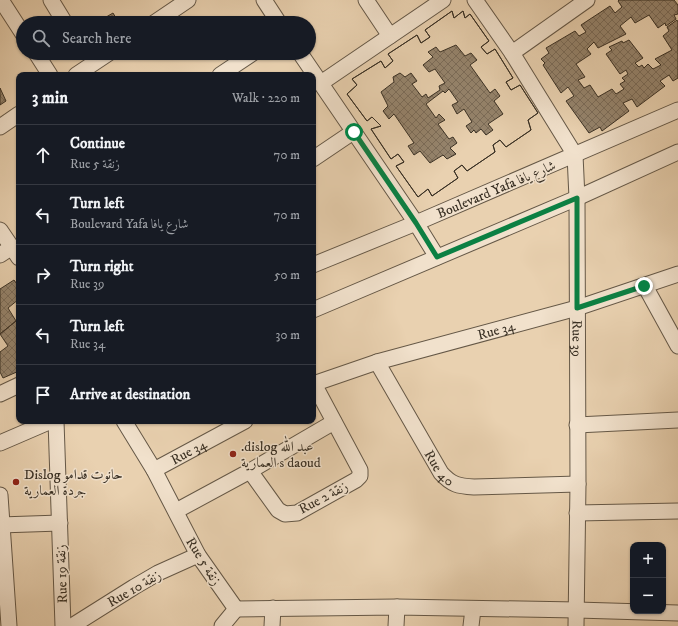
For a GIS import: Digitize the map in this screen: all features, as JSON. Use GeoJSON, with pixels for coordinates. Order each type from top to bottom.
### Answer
{"type":"FeatureCollection","features":[{"type":"Feature","properties":{"kind":"street"},"geometry":{"type":"LineString","coordinates":[[1,0],[16,23]]}},
{"type":"Feature","properties":{"kind":"street"},"geometry":{"type":"LineString","coordinates":[[51,0],[61,16]]}},
{"type":"Feature","properties":{"kind":"street"},"geometry":{"type":"LineString","coordinates":[[164,16],[188,0]]}},
{"type":"Feature","properties":{"kind":"street"},"geometry":{"type":"LineString","coordinates":[[264,0],[274,16]]}},
{"type":"Feature","properties":{"kind":"street"},"geometry":{"type":"LineString","coordinates":[[366,0],[390,36]]}},
{"type":"Feature","properties":{"kind":"street"},"geometry":{"type":"LineString","coordinates":[[321,83],[443,0]]}},
{"type":"Feature","properties":{"kind":"street","name":"Rue 39"},"geometry":{"type":"LineString","coordinates":[[476,0],[512,53],[575,155],[577,198],[578,484],[576,626]]}},
{"type":"Feature","properties":{"kind":"street"},"geometry":{"type":"LineString","coordinates":[[512,53],[587,0]]}},
{"type":"Feature","properties":{"kind":"street"},"geometry":{"type":"LineString","coordinates":[[40,60],[48,72]]}},
{"type":"Feature","properties":{"kind":"street"},"geometry":{"type":"LineString","coordinates":[[78,72],[87,60]]}},
{"type":"Feature","properties":{"kind":"street"},"geometry":{"type":"LineString","coordinates":[[224,72],[242,60]]}},
{"type":"Feature","properties":{"kind":"street"},"geometry":{"type":"LineString","coordinates":[[305,60],[313,72]]}},
{"type":"Feature","properties":{"kind":"street"},"geometry":{"type":"LineString","coordinates":[[316,76],[416,223],[437,257]]}},
{"type":"Feature","properties":{"kind":"street","name":"Boulevard Yafa شارع يافا"},"geometry":{"type":"LineString","coordinates":[[316,264],[416,223],[678,110]]}},
{"type":"Feature","properties":{"kind":"street"},"geometry":{"type":"LineString","coordinates":[[0,127],[16,116]]}},
{"type":"Feature","properties":{"kind":"street"},"geometry":{"type":"LineString","coordinates":[[316,157],[354,132]]}},
{"type":"Feature","properties":{"kind":"street"},"geometry":{"type":"LineString","coordinates":[[316,309],[577,198],[678,152]]}},
{"type":"Feature","properties":{"kind":"street"},"geometry":{"type":"LineString","coordinates":[[0,230],[10,253]]}},
{"type":"Feature","properties":{"kind":"street","name":"Rue 34"},"geometry":{"type":"LineString","coordinates":[[316,383],[377,362],[577,308],[678,274]]}},
{"type":"Feature","properties":{"kind":"street"},"geometry":{"type":"LineString","coordinates":[[644,286],[678,346]]}},
{"type":"Feature","properties":{"kind":"street","name":"Rue 40"},"geometry":{"type":"LineString","coordinates":[[377,362],[441,473],[450,482],[459,486],[474,487],[578,484]]}},
{"type":"Feature","properties":{"kind":"street"},"geometry":{"type":"LineString","coordinates":[[0,394],[16,387]]}},
{"type":"Feature","properties":{"kind":"street","name":"Rue 2 زنقة"},"geometry":{"type":"LineString","coordinates":[[250,471],[278,510],[285,514],[297,513],[356,480],[360,476],[360,470],[316,389]]}},
{"type":"Feature","properties":{"kind":"street"},"geometry":{"type":"LineString","coordinates":[[577,424],[678,420]]}},
{"type":"Feature","properties":{"kind":"street"},"geometry":{"type":"LineString","coordinates":[[176,512],[334,422]]}},
{"type":"Feature","properties":{"kind":"street"},"geometry":{"type":"LineString","coordinates":[[0,443],[44,424]]}},
{"type":"Feature","properties":{"kind":"street","name":"Rue 19 زنقة"},"geometry":{"type":"LineString","coordinates":[[56,424],[60,523],[72,625]]}},
{"type":"Feature","properties":{"kind":"street","name":"Rue 5 زنقة"},"geometry":{"type":"LineString","coordinates":[[126,424],[154,470],[198,555],[236,609]]}},
{"type":"Feature","properties":{"kind":"street","name":"Rue 34"},"geometry":{"type":"LineString","coordinates":[[154,470],[239,424]]}},
{"type":"Feature","properties":{"kind":"street"},"geometry":{"type":"LineString","coordinates":[[0,495],[3,592],[8,626]]}},
{"type":"Feature","properties":{"kind":"street"},"geometry":{"type":"LineString","coordinates":[[577,513],[678,511]]}},
{"type":"Feature","properties":{"kind":"street"},"geometry":{"type":"LineString","coordinates":[[1,525],[60,523]]}},
{"type":"Feature","properties":{"kind":"street","name":"Rue 10 زنقة"},"geometry":{"type":"LineString","coordinates":[[72,625],[158,573],[198,555]]}},
{"type":"Feature","properties":{"kind":"street"},"geometry":{"type":"LineString","coordinates":[[222,626],[236,609],[396,607],[678,613]]}},
{"type":"Feature","properties":{"kind":"street"},"geometry":{"type":"LineString","coordinates":[[396,607],[396,626]]}},
{"type":"Feature","properties":{"kind":"street"},"geometry":{"type":"LineString","coordinates":[[272,626],[273,608]]}},
{"type":"Feature","properties":{"kind":"street"},"geometry":{"type":"LineString","coordinates":[[471,626],[472,608]]}},
{"type":"Feature","properties":{"kind":"building"},"geometry":{"type":"Polygon","coordinates":[[[674,0],[678,5],[678,14],[674,15],[676,19],[666,26],[665,23],[658,28],[649,15],[635,23],[631,17],[620,26],[626,34],[598,48],[594,42],[587,49],[591,54],[576,64],[585,77],[578,80],[584,88],[590,85],[598,97],[612,89],[616,94],[624,89],[620,84],[625,81],[622,78],[628,74],[626,70],[620,74],[606,54],[612,50],[609,47],[622,41],[623,43],[629,40],[643,58],[635,63],[639,67],[642,65],[644,68],[648,64],[653,69],[661,65],[655,59],[672,50],[663,36],[669,31],[667,27],[677,20],[678,78],[673,81],[669,75],[660,81],[665,86],[637,107],[632,99],[623,103],[629,111],[602,131],[600,127],[589,133],[566,101],[574,96],[568,87],[561,93],[543,65],[545,63],[541,59],[549,53],[546,48],[575,31],[579,36],[586,32],[581,25],[610,6],[615,13],[622,7],[618,1],[674,0]]]}},
{"type":"Feature","properties":{"kind":"building"},"geometry":{"type":"Polygon","coordinates":[[[452,11],[454,18],[463,11],[465,18],[470,14],[489,41],[481,47],[487,54],[495,49],[513,78],[506,82],[511,90],[520,85],[538,113],[528,120],[531,130],[506,147],[500,140],[493,145],[495,152],[467,171],[462,165],[454,171],[458,178],[432,196],[428,189],[418,197],[396,166],[404,162],[398,154],[391,159],[371,129],[381,126],[372,117],[367,121],[347,94],[357,85],[352,79],[381,61],[385,68],[393,61],[388,54],[417,35],[421,43],[430,37],[425,30],[452,11]],[[456,45],[440,52],[436,47],[428,52],[433,57],[423,65],[429,72],[435,69],[445,83],[439,86],[440,90],[428,98],[426,94],[422,97],[412,84],[417,81],[411,73],[405,77],[400,73],[393,77],[394,82],[381,92],[388,106],[383,111],[389,119],[394,114],[414,143],[408,146],[414,155],[420,151],[430,163],[443,155],[447,159],[456,154],[450,148],[457,143],[453,137],[449,139],[438,124],[445,120],[439,114],[436,118],[426,104],[443,91],[445,93],[449,89],[458,102],[452,105],[457,114],[464,109],[472,122],[466,126],[471,133],[474,130],[476,133],[481,129],[486,135],[493,130],[488,124],[503,114],[494,101],[500,96],[495,89],[490,93],[470,65],[477,60],[471,53],[465,56],[456,45]]]}},
{"type":"Feature","properties":{"kind":"building"},"geometry":{"type":"Polygon","coordinates":[[[452,11],[454,18],[463,11],[465,18],[470,14],[489,41],[481,47],[487,54],[495,49],[513,78],[506,82],[511,90],[520,85],[538,113],[528,120],[531,130],[506,147],[500,140],[493,145],[495,152],[467,171],[462,165],[454,171],[458,178],[432,196],[428,189],[418,197],[396,166],[404,162],[398,154],[391,159],[371,129],[381,126],[372,117],[367,121],[347,94],[357,85],[352,79],[381,61],[385,68],[393,61],[388,54],[417,35],[421,43],[430,37],[425,30],[452,11]]]}},
{"type":"Feature","properties":{"kind":"building"},"geometry":{"type":"Polygon","coordinates":[[[113,13],[115,16],[108,16],[113,13]]]}},
{"type":"Feature","properties":{"kind":"building"},"geometry":{"type":"Polygon","coordinates":[[[0,88],[6,101],[0,105],[0,88]]]}},
{"type":"Feature","properties":{"kind":"building"},"geometry":{"type":"Polygon","coordinates":[[[14,280],[16,283],[16,301],[8,308],[16,321],[0,334],[0,289],[14,280]]]}},
{"type":"Feature","properties":{"kind":"building"},"geometry":{"type":"Polygon","coordinates":[[[16,321],[16,372],[3,378],[0,372],[0,352],[8,346],[0,334],[16,321]]]}},
{"type":"Feature","properties":{"kind":"place","name":".dislog عبد الله العمارية s daoud"},"geometry":{"type":"Point","coordinates":[233,454]}},
{"type":"Feature","properties":{"kind":"place","name":"Dislog حانوت قدامو جردة العمارية"},"geometry":{"type":"Point","coordinates":[16,482]}},
{"type":"Feature","properties":{"kind":"route"},"geometry":{"type":"LineString","coordinates":[[354,132],[416,223],[437,257],[577,198],[577,308],[644,286]]}}]}
